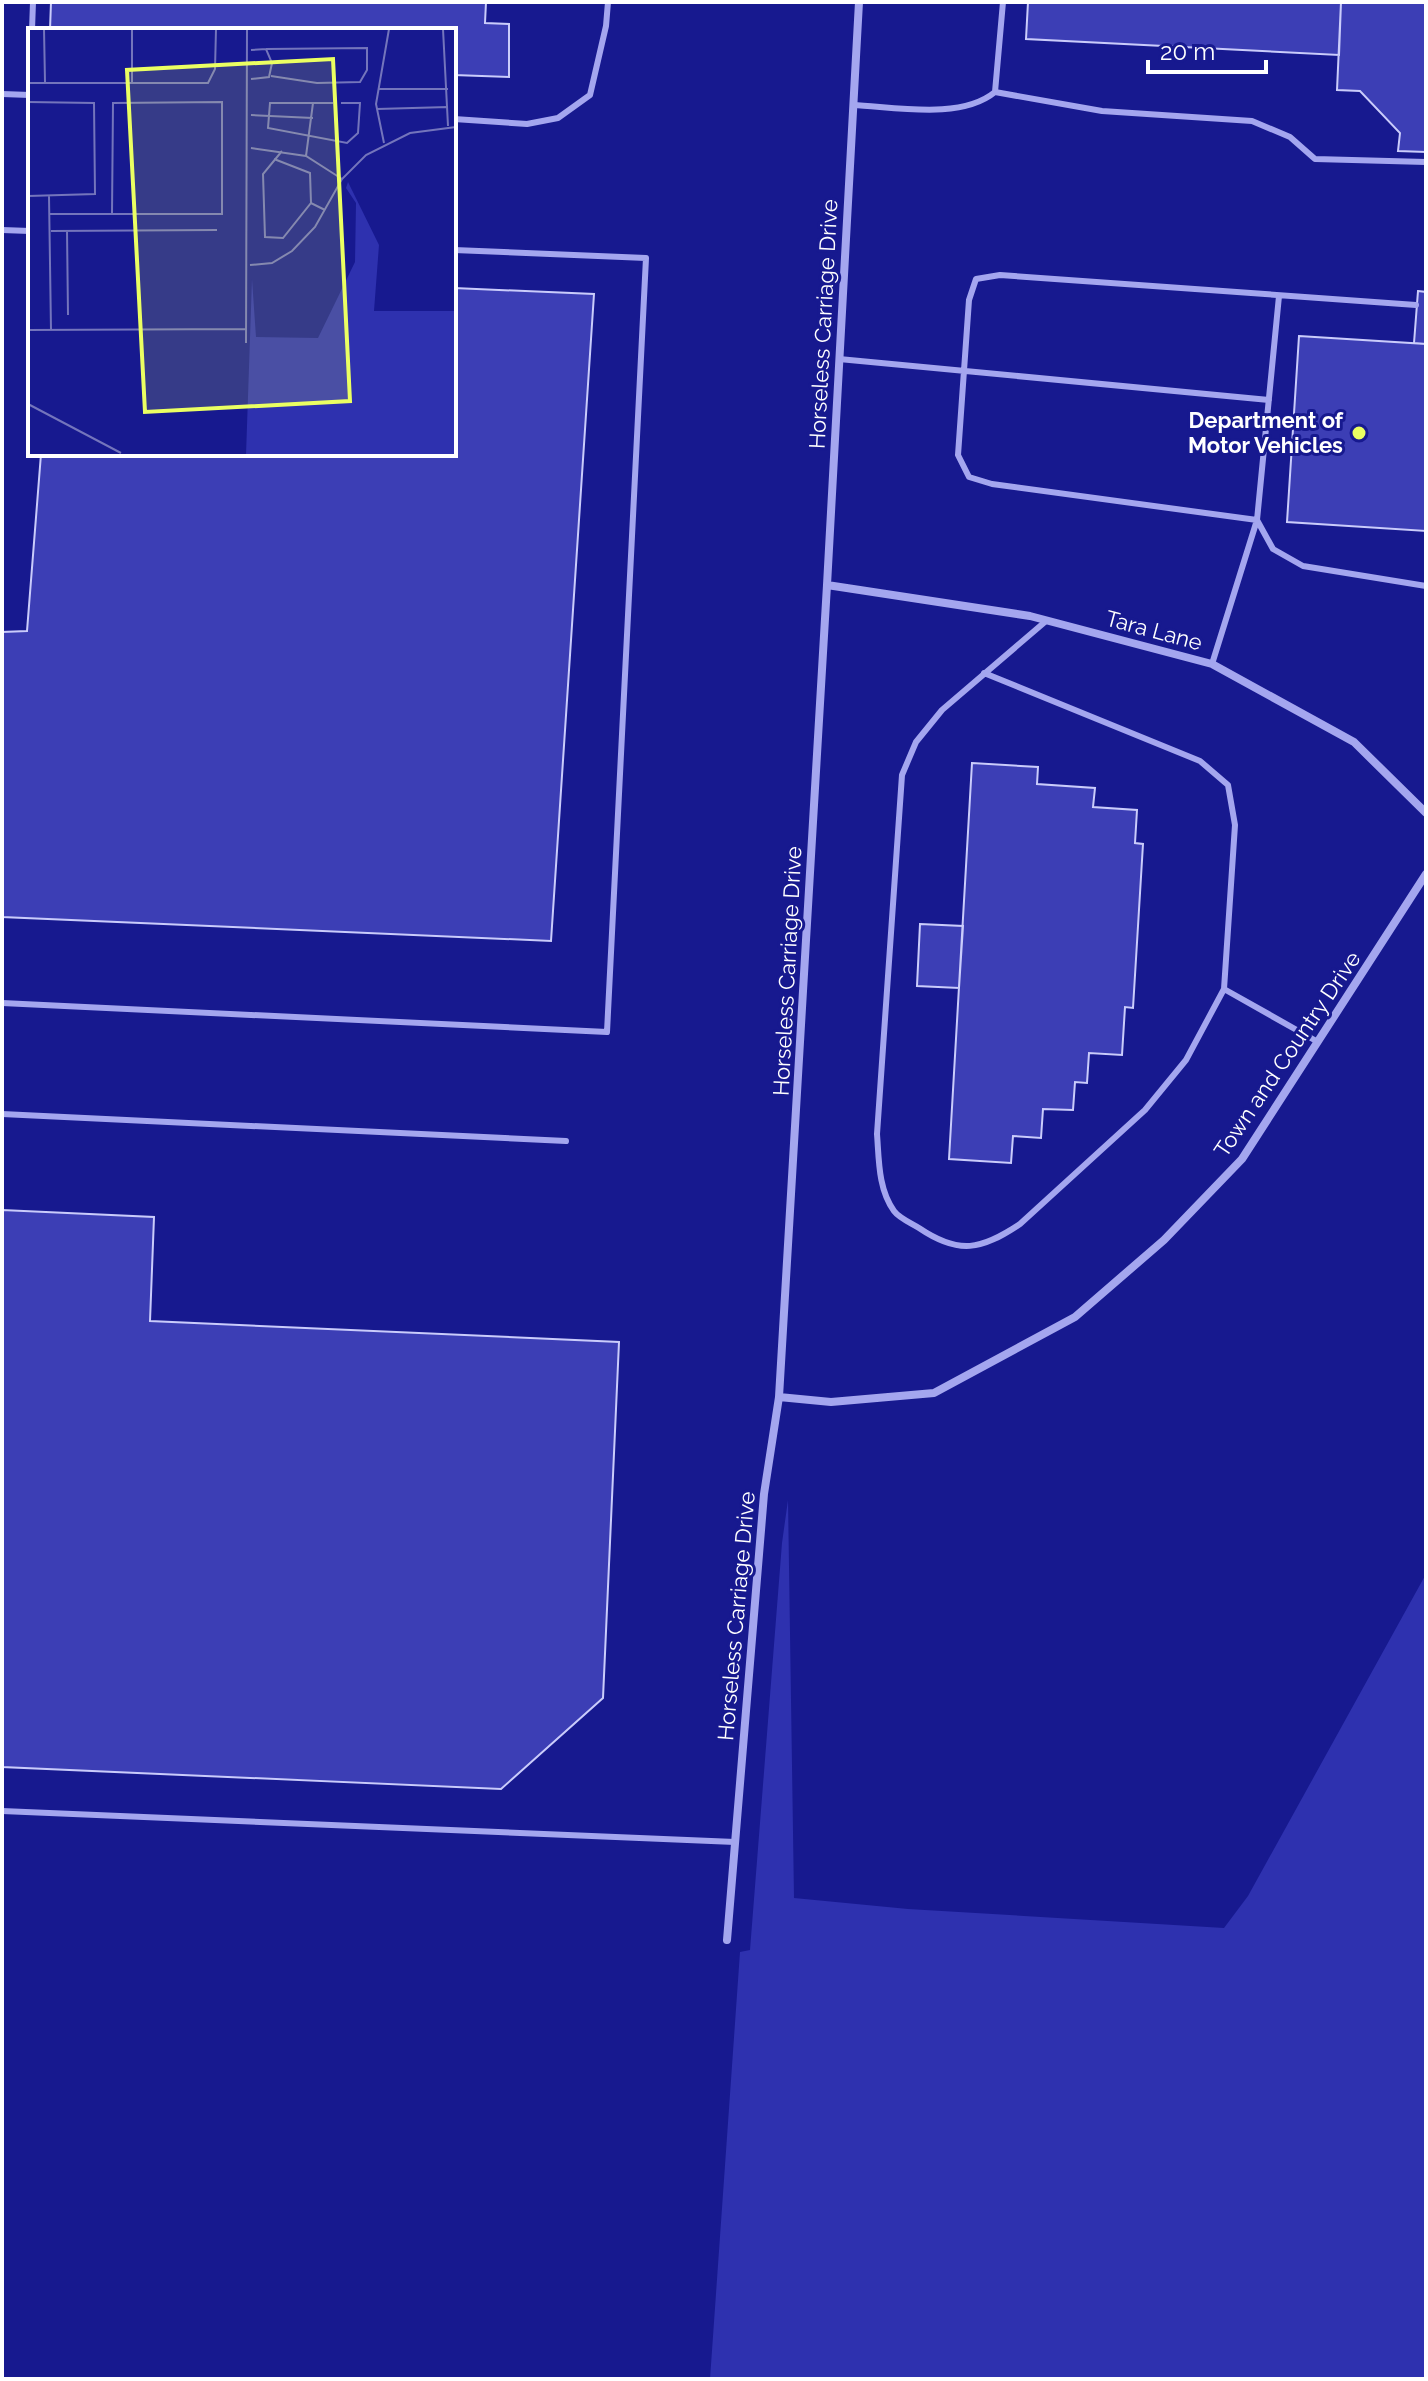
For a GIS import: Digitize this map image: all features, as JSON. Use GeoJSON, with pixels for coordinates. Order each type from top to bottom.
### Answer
{"type":"FeatureCollection","features":[{"type":"Feature","properties":{"kind":"street","name":"Horseless Carriage Drive"},"geometry":{"type":"LineString","coordinates":[[727,1940],[764,1494],[779,1397],[859,2]]}},
{"type":"Feature","properties":{"kind":"street","name":"Tara Lane"},"geometry":{"type":"LineString","coordinates":[[827,585],[1046,621],[1212,664],[1354,742],[1426,813]]}},
{"type":"Feature","properties":{"kind":"street","name":"Town and Country Drive"},"geometry":{"type":"LineString","coordinates":[[779,1397],[831,1402],[934,1393],[1075,1317],[1164,1240],[1242,1159],[1426,874]]}},
{"type":"Feature","properties":{"kind":"lane"},"geometry":{"type":"LineString","coordinates":[[32,28],[33,2]]}},
{"type":"Feature","properties":{"kind":"lane"},"geometry":{"type":"LineString","coordinates":[[456,119],[527,124],[558,118],[590,95],[606,26],[608,2]]}},
{"type":"Feature","properties":{"kind":"lane"},"geometry":{"type":"LineString","coordinates":[[853,105],[953,109],[984,101],[995,92],[1003,2]]}},
{"type":"Feature","properties":{"kind":"lane"},"geometry":{"type":"LineString","coordinates":[[995,92],[1102,111],[1252,121],[1290,137],[1315,159],[1426,162]]}},
{"type":"Feature","properties":{"kind":"lane"},"geometry":{"type":"LineString","coordinates":[[2,94],[28,95]]}},
{"type":"Feature","properties":{"kind":"lane"},"geometry":{"type":"LineString","coordinates":[[2,230],[28,231]]}},
{"type":"Feature","properties":{"kind":"lane"},"geometry":{"type":"LineString","coordinates":[[2,1003],[607,1032],[646,258],[456,250]]}},
{"type":"Feature","properties":{"kind":"lane"},"geometry":{"type":"LineString","coordinates":[[1257,520],[992,484],[969,477],[958,455],[969,300],[976,279],[1000,275],[1416,305]]}},
{"type":"Feature","properties":{"kind":"lane"},"geometry":{"type":"LineString","coordinates":[[1212,664],[1257,520],[1279,296]]}},
{"type":"Feature","properties":{"kind":"lane"},"geometry":{"type":"LineString","coordinates":[[839,359],[1269,400]]}},
{"type":"Feature","properties":{"kind":"lane"},"geometry":{"type":"LineString","coordinates":[[1257,520],[1273,549],[1303,566],[1426,586]]}},
{"type":"Feature","properties":{"kind":"lane"},"geometry":{"type":"LineString","coordinates":[[984,673],[1200,761],[1228,785],[1235,825],[1224,989],[1186,1060],[1145,1110],[1064,1186],[997,1239],[970,1246],[940,1242],[894,1212],[881,1185],[877,1134],[902,775],[916,742],[942,710],[984,673],[1046,621]]}},
{"type":"Feature","properties":{"kind":"lane"},"geometry":{"type":"LineString","coordinates":[[1224,989],[1318,1042]]}},
{"type":"Feature","properties":{"kind":"lane"},"geometry":{"type":"LineString","coordinates":[[2,1114],[566,1141]]}},
{"type":"Feature","properties":{"kind":"lane"},"geometry":{"type":"LineString","coordinates":[[2,1811],[735,1842]]}},
{"type":"Feature","properties":{"kind":"shaded area"},"geometry":{"type":"Polygon","coordinates":[[[788,1500],[794,1898],[908,1909],[1224,1928],[1248,1896],[1426,1574],[1426,2379],[710,2379],[740,1952],[750,1950],[788,1500]]]}},
{"type":"Feature","properties":{"kind":"building"},"geometry":{"type":"Polygon","coordinates":[[[51,2],[486,2],[485,23],[509,24],[509,77],[456,75],[456,28],[50,28],[51,2]]]}},
{"type":"Feature","properties":{"kind":"building"},"geometry":{"type":"Polygon","coordinates":[[[1028,2],[1341,2],[1339,55],[1026,39],[1028,2]]]}},
{"type":"Feature","properties":{"kind":"building"},"geometry":{"type":"Polygon","coordinates":[[[1341,2],[1426,2],[1426,152],[1398,151],[1400,133],[1360,91],[1337,90],[1341,2]]]}},
{"type":"Feature","properties":{"kind":"building"},"geometry":{"type":"Polygon","coordinates":[[[456,288],[594,294],[551,941],[2,917],[2,632],[27,631],[41,456],[456,456],[456,288]]]}},
{"type":"Feature","properties":{"kind":"building"},"geometry":{"type":"Polygon","coordinates":[[[1418,291],[1426,292],[1426,344],[1414,343],[1418,291]]]}},
{"type":"Feature","properties":{"kind":"building","name":"Department of Motor Vehicles"},"geometry":{"type":"Polygon","coordinates":[[[1299,336],[1426,344],[1426,531],[1287,522],[1299,336]]]}},
{"type":"Feature","properties":{"kind":"building"},"geometry":{"type":"Polygon","coordinates":[[[972,763],[1038,767],[1037,784],[1095,788],[1093,807],[1137,810],[1135,843],[1143,844],[1133,1008],[1125,1007],[1122,1055],[1089,1053],[1087,1083],[1075,1082],[1073,1110],[1043,1109],[1041,1138],[1013,1136],[1011,1163],[949,1159],[972,763]]]}},
{"type":"Feature","properties":{"kind":"building"},"geometry":{"type":"Polygon","coordinates":[[[920,924],[963,926],[959,988],[917,986],[920,924]]]}},
{"type":"Feature","properties":{"kind":"building"},"geometry":{"type":"Polygon","coordinates":[[[2,1210],[154,1217],[150,1321],[619,1342],[603,1698],[501,1789],[2,1767],[2,1210]]]}},
{"type":"Feature","properties":{"kind":"place","name":"Department of Motor Vehicles"},"geometry":{"type":"Point","coordinates":[1359,433]}}]}
